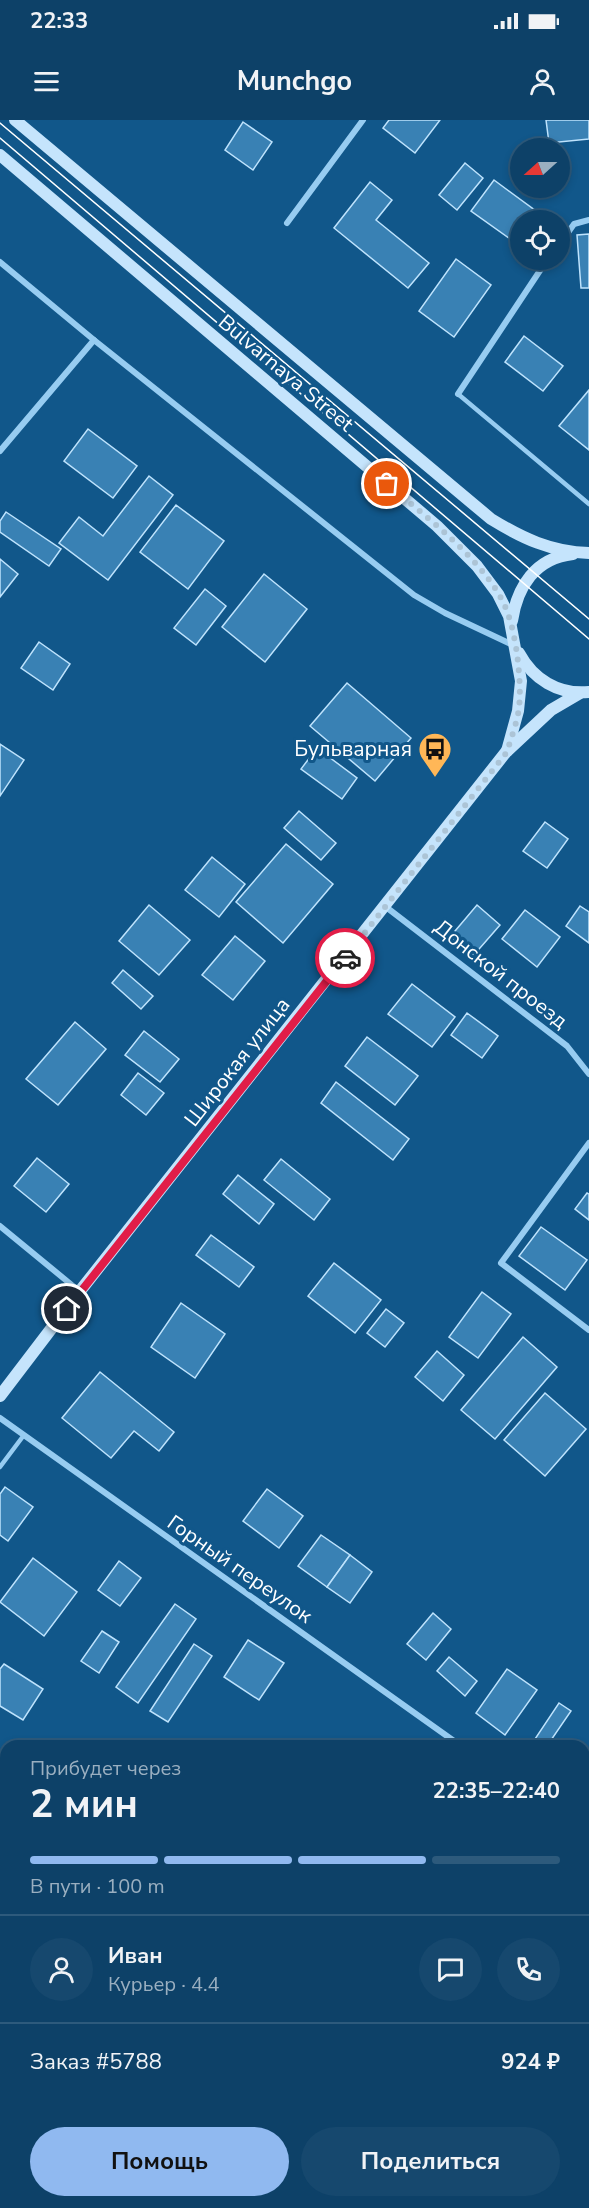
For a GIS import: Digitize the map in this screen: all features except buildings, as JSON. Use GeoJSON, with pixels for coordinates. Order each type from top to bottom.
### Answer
{"type":"FeatureCollection","features":[{"type":"Feature","properties":{"kind":"main road","name":"Bulvarnaya Street"},"geometry":{"type":"LineString","coordinates":[[15,120],[491,519],[522,538],[551,547],[588,553]]}},
{"type":"Feature","properties":{"kind":"main road","name":"Bulvarnaya Street"},"geometry":{"type":"LineString","coordinates":[[0,155],[437,526],[477,566],[498,594],[509,616],[515,646]]}},
{"type":"Feature","properties":{"kind":"main road"},"geometry":{"type":"LineString","coordinates":[[585,693],[559,689],[540,680],[526,665],[515,646],[511,623],[515,600],[526,580],[543,564],[564,555],[588,553]]}},
{"type":"Feature","properties":{"kind":"main road","name":"Широкая улица"},"geometry":{"type":"LineString","coordinates":[[507,752],[519,711],[521,681],[515,646]]}},
{"type":"Feature","properties":{"kind":"main road","name":"Широкая улица"},"geometry":{"type":"LineString","coordinates":[[0,1396],[80,1291],[507,752],[551,710],[585,693]]}},
{"type":"Feature","properties":{"kind":"street"},"geometry":{"type":"LineString","coordinates":[[288,223],[363,120]]}},
{"type":"Feature","properties":{"kind":"street"},"geometry":{"type":"LineString","coordinates":[[570,230],[574,224],[589,220]]}},
{"type":"Feature","properties":{"kind":"street"},"geometry":{"type":"LineString","coordinates":[[0,262],[94,340],[414,595],[445,613],[515,646]]}},
{"type":"Feature","properties":{"kind":"street"},"geometry":{"type":"LineString","coordinates":[[458,394],[541,270]]}},
{"type":"Feature","properties":{"kind":"street"},"geometry":{"type":"LineString","coordinates":[[0,452],[94,340]]}},
{"type":"Feature","properties":{"kind":"street","name":"Донской проезд"},"geometry":{"type":"LineString","coordinates":[[386,907],[567,1046],[589,1074]]}},
{"type":"Feature","properties":{"kind":"street"},"geometry":{"type":"LineString","coordinates":[[589,1143],[501,1263],[589,1330]]}},
{"type":"Feature","properties":{"kind":"street"},"geometry":{"type":"LineString","coordinates":[[0,1226],[80,1291]]}},
{"type":"Feature","properties":{"kind":"street","name":"Горный переулок"},"geometry":{"type":"LineString","coordinates":[[0,1418],[452,1740]]}},
{"type":"Feature","properties":{"kind":"lane"},"geometry":{"type":"LineString","coordinates":[[458,394],[589,504]]}},
{"type":"Feature","properties":{"kind":"lane"},"geometry":{"type":"LineString","coordinates":[[0,1467],[24,1435]]}},
{"type":"Feature","properties":{"kind":"tram line"},"geometry":{"type":"LineString","coordinates":[[0,123],[589,619]]}},
{"type":"Feature","properties":{"kind":"tram line"},"geometry":{"type":"LineString","coordinates":[[0,138],[589,639]]}},
{"type":"Feature","properties":{"kind":"way so far"},"geometry":{"type":"LineString","coordinates":[[345,958],[507,752],[519,711],[521,681],[515,646],[509,616],[498,594],[477,566],[437,526],[387,484]]}},
{"type":"Feature","properties":{"kind":"place","name":"Бульварная"},"geometry":{"type":"Point","coordinates":[435,778]}},
{"type":"Feature","properties":{"kind":"route"},"geometry":{"type":"LineString","coordinates":[[67,1309],[345,958]]}}]}
